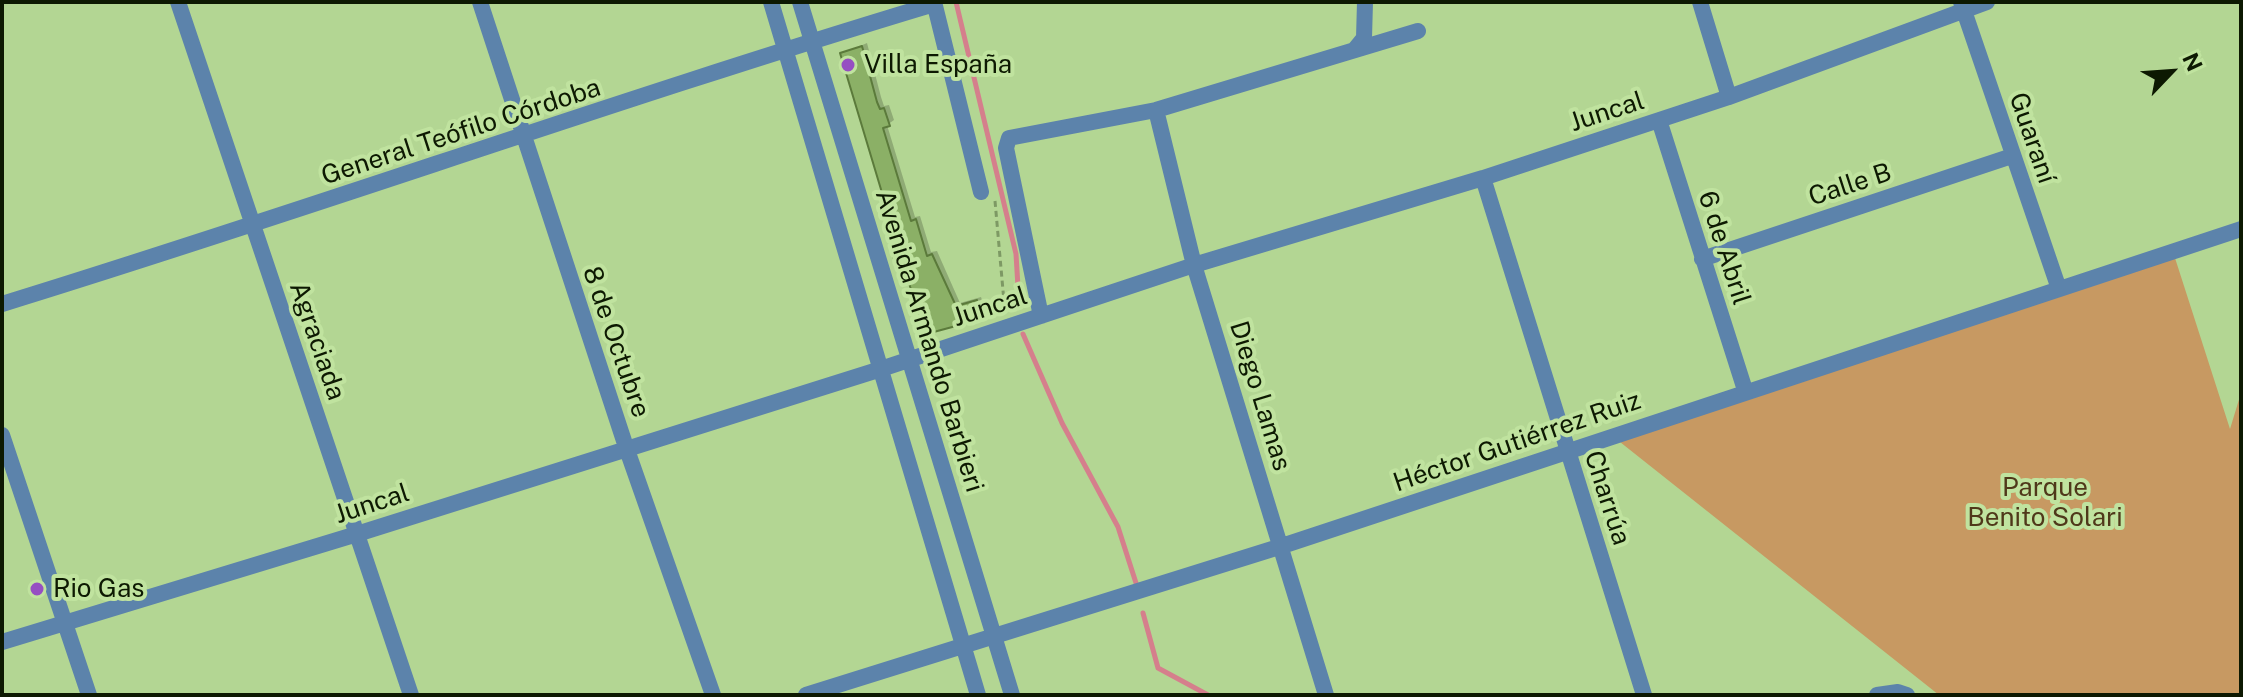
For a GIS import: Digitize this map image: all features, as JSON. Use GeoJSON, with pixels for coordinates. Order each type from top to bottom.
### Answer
{"type":"FeatureCollection","features":[{"type":"Feature","properties":{"kind":"street","name":"Agraciada"},"geometry":{"type":"LineString","coordinates":[[178,2],[411,695]]}},
{"type":"Feature","properties":{"kind":"street","name":"8 de Octubre"},"geometry":{"type":"LineString","coordinates":[[480,2],[626,447],[713,695]]}},
{"type":"Feature","properties":{"kind":"street","name":"Avenida Armando Barbieri"},"geometry":{"type":"LineString","coordinates":[[771,2],[978,695]]}},
{"type":"Feature","properties":{"kind":"street","name":"Avenida Armando Barbieri"},"geometry":{"type":"LineString","coordinates":[[800,2],[1012,695]]}},
{"type":"Feature","properties":{"kind":"street"},"geometry":{"type":"LineString","coordinates":[[1355,49],[1364,38],[1365,2]]}},
{"type":"Feature","properties":{"kind":"street"},"geometry":{"type":"LineString","coordinates":[[1700,2],[1729,97]]}},
{"type":"Feature","properties":{"kind":"street","name":"Juncal"},"geometry":{"type":"LineString","coordinates":[[2,642],[881,369],[1194,265],[1483,178],[1729,97],[1963,6],[1987,2]]}},
{"type":"Feature","properties":{"kind":"street","name":"General Teófilo Córdoba"},"geometry":{"type":"LineString","coordinates":[[2,304],[253,227],[522,135],[934,3]]}},
{"type":"Feature","properties":{"kind":"street"},"geometry":{"type":"LineString","coordinates":[[934,3],[981,192]]}},
{"type":"Feature","properties":{"kind":"street","name":"Guaraní"},"geometry":{"type":"LineString","coordinates":[[1963,6],[2059,289]]}},
{"type":"Feature","properties":{"kind":"street"},"geometry":{"type":"LineString","coordinates":[[1041,316],[1006,148],[1009,138],[1156,110],[1418,31]]}},
{"type":"Feature","properties":{"kind":"street","name":"Diego Lamas"},"geometry":{"type":"LineString","coordinates":[[1156,110],[1194,265],[1326,695]]}},
{"type":"Feature","properties":{"kind":"street","name":"6 de Abril"},"geometry":{"type":"LineString","coordinates":[[1659,120],[1745,390]]}},
{"type":"Feature","properties":{"kind":"street","name":"Calle B"},"geometry":{"type":"LineString","coordinates":[[1702,259],[2012,156]]}},
{"type":"Feature","properties":{"kind":"street","name":"Charrúa"},"geometry":{"type":"LineString","coordinates":[[1483,178],[1644,695]]}},
{"type":"Feature","properties":{"kind":"street","name":"Héctor Gutiérrez Ruiz"},"geometry":{"type":"LineString","coordinates":[[806,695],[1282,546],[1745,390],[2241,229]]}},
{"type":"Feature","properties":{"kind":"street"},"geometry":{"type":"LineString","coordinates":[[2,435],[89,695]]}},
{"type":"Feature","properties":{"kind":"street"},"geometry":{"type":"LineString","coordinates":[[1877,695],[1902,693]]}},
{"type":"Feature","properties":{"kind":"path"},"geometry":{"type":"LineString","coordinates":[[981,192],[995,195],[1007,299],[1004,328]]}},
{"type":"Feature","properties":{"kind":"green space","name":"Parque Benito Solari"},"geometry":{"type":"Polygon","coordinates":[[[2175,258],[2230,429],[2241,393],[2241,695],[1939,695],[1620,442],[2175,258]]]}},
{"type":"Feature","properties":{"kind":"building"},"geometry":{"type":"Polygon","coordinates":[[[862,46],[877,102],[880,109],[884,108],[890,126],[883,128],[911,221],[916,219],[927,256],[932,254],[956,306],[977,300],[982,319],[930,333],[924,331],[902,261],[895,263],[885,228],[892,226],[840,53],[862,46]]]}},
{"type":"Feature","properties":{"kind":"waterway"},"geometry":{"type":"LineString","coordinates":[[956,2],[1016,254],[1018,287]]}},
{"type":"Feature","properties":{"kind":"waterway"},"geometry":{"type":"LineString","coordinates":[[1023,334],[1062,423],[1118,527],[1136,583]]}},
{"type":"Feature","properties":{"kind":"waterway"},"geometry":{"type":"LineString","coordinates":[[1143,613],[1158,668],[1208,695]]}},
{"type":"Feature","properties":{"kind":"place","name":"Villa España"},"geometry":{"type":"Point","coordinates":[848,65]}},
{"type":"Feature","properties":{"kind":"place","name":"Rio Gas"},"geometry":{"type":"Point","coordinates":[37,589]}}]}
